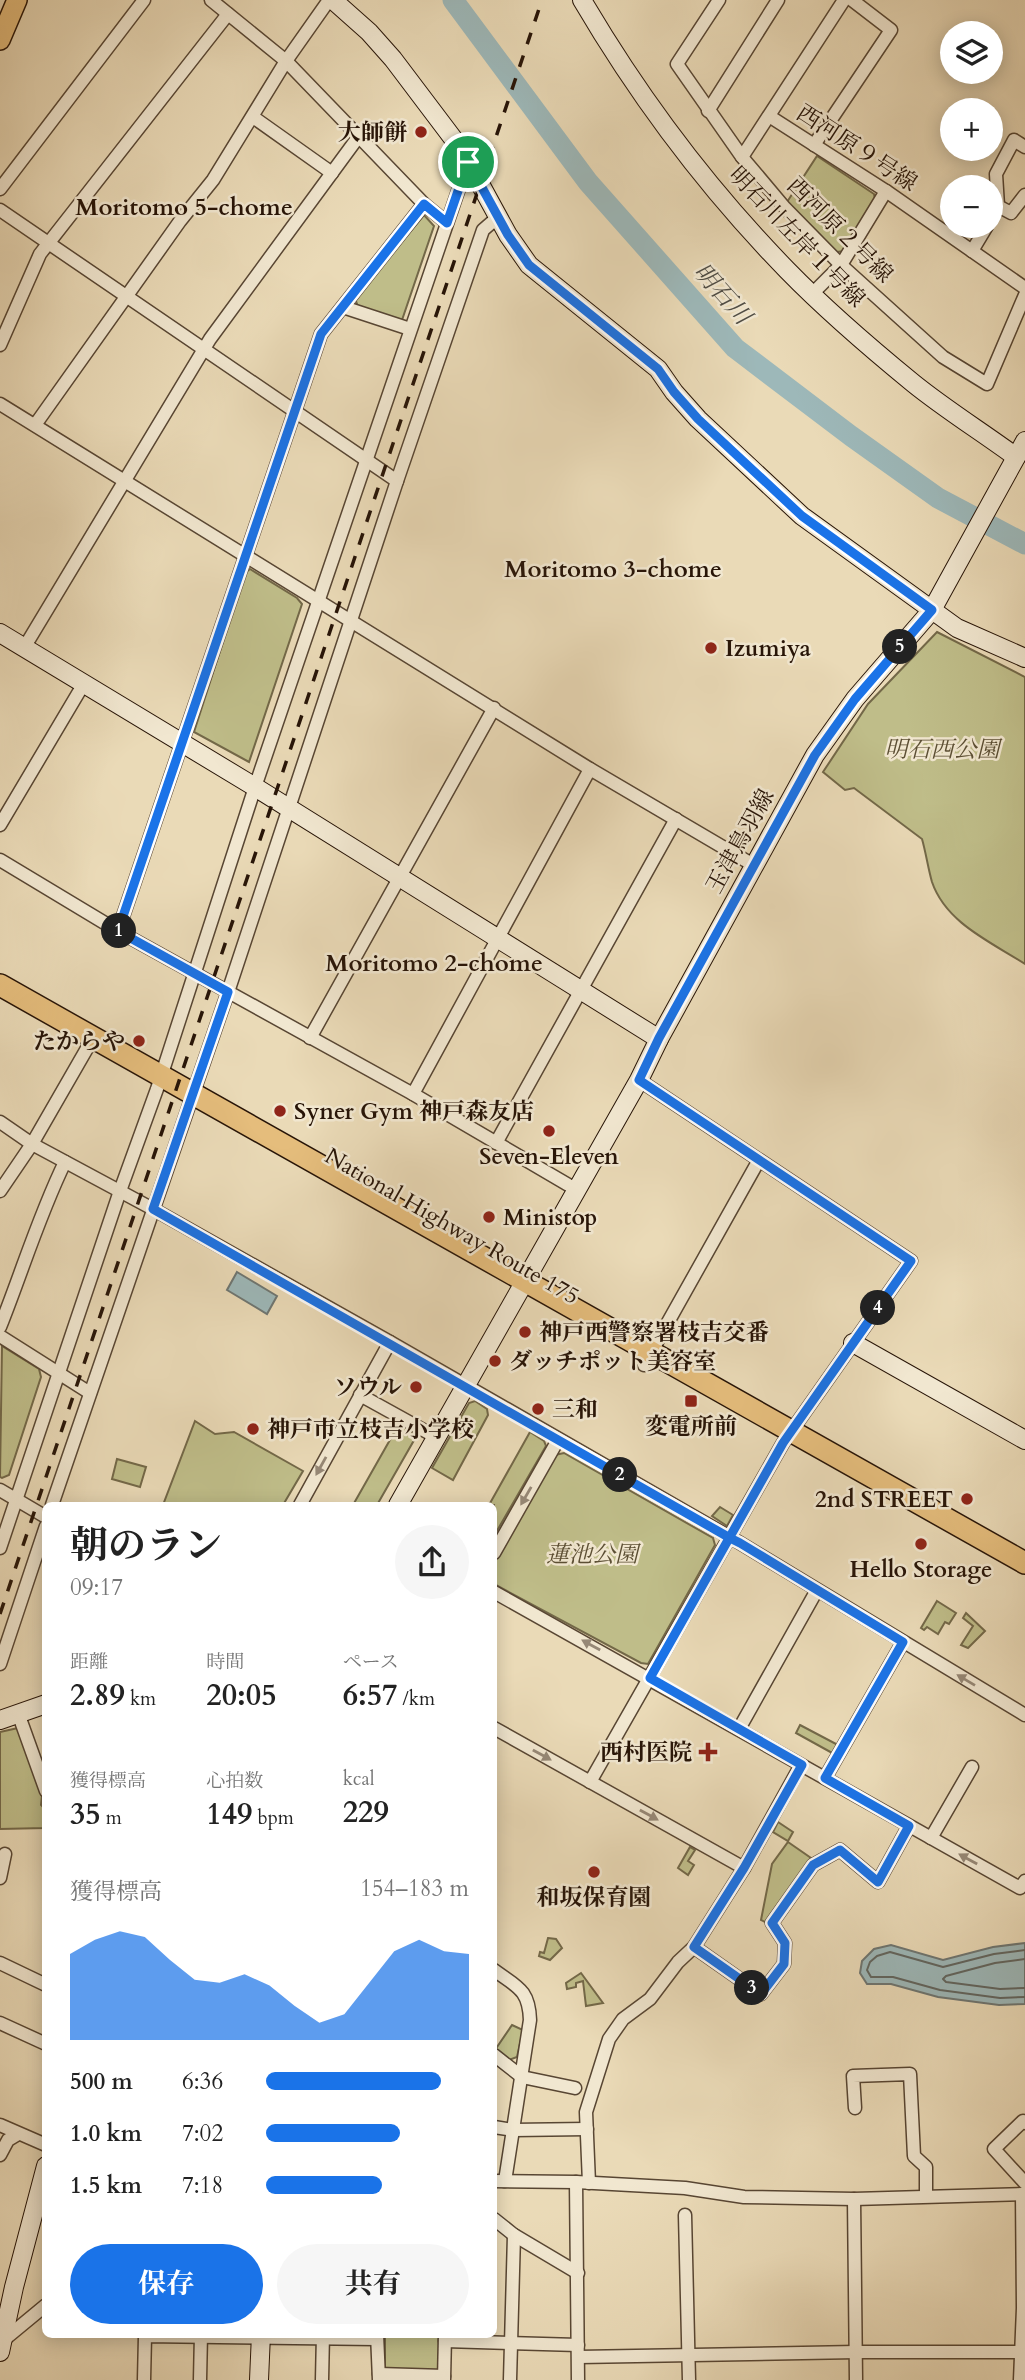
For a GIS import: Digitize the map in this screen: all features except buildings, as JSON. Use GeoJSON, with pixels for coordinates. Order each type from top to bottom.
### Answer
{"type":"FeatureCollection","features":[{"type":"Feature","properties":{"kind":"highway","name":"National Highway Route 175"},"geometry":{"type":"LineString","coordinates":[[0,985],[91,1045]]}},
{"type":"Feature","properties":{"kind":"highway","name":"National Highway Route 175"},"geometry":{"type":"LineString","coordinates":[[0,1001],[91,1045],[191,1101],[787,1438],[1025,1578]]}},
{"type":"Feature","properties":{"kind":"highway","name":"National Highway Route 175"},"geometry":{"type":"LineString","coordinates":[[787,1438],[1025,1563]]}},
{"type":"Feature","properties":{"kind":"main road"},"geometry":{"type":"LineString","coordinates":[[0,40],[17,0]]}},
{"type":"Feature","properties":{"kind":"street"},"geometry":{"type":"LineString","coordinates":[[0,189],[144,0]]}},
{"type":"Feature","properties":{"kind":"street"},"geometry":{"type":"LineString","coordinates":[[211,0],[286,61],[424,204],[447,223]]}},
{"type":"Feature","properties":{"kind":"street"},"geometry":{"type":"LineString","coordinates":[[35,425],[180,221],[213,180],[286,61],[331,0],[369,32],[393,59],[461,149],[498,217],[529,265],[658,369],[698,419],[802,516],[957,628],[1025,658]]}},
{"type":"Feature","properties":{"kind":"street","name":"明石川左岸１号線"},"geometry":{"type":"LineString","coordinates":[[582,0],[653,110],[723,199],[786,269],[915,385],[1022,453]]}},
{"type":"Feature","properties":{"kind":"street","name":"西河原２号線"},"geometry":{"type":"LineString","coordinates":[[719,0],[677,64],[742,157],[785,208],[841,265],[943,357],[987,384],[1025,295]]}},
{"type":"Feature","properties":{"kind":"street"},"geometry":{"type":"LineString","coordinates":[[708,111],[778,0]]}},
{"type":"Feature","properties":{"kind":"street"},"geometry":{"type":"LineString","coordinates":[[742,157],[844,0]]}},
{"type":"Feature","properties":{"kind":"street"},"geometry":{"type":"LineString","coordinates":[[814,145],[891,30],[852,0]]}},
{"type":"Feature","properties":{"kind":"street"},"geometry":{"type":"LineString","coordinates":[[0,345],[40,254],[228,14]]}},
{"type":"Feature","properties":{"kind":"street","name":"西河原９号線"},"geometry":{"type":"LineString","coordinates":[[769,116],[886,191],[1025,288]]}},
{"type":"Feature","properties":{"kind":"street"},"geometry":{"type":"LineString","coordinates":[[253,117],[332,173]]}},
{"type":"Feature","properties":{"kind":"street"},"geometry":{"type":"LineString","coordinates":[[24,648],[210,339],[359,136]]}},
{"type":"Feature","properties":{"kind":"street"},"geometry":{"type":"LineString","coordinates":[[996,175],[1014,139],[1025,147]]}},
{"type":"Feature","properties":{"kind":"street"},"geometry":{"type":"LineString","coordinates":[[0,1548],[468,162]]}},
{"type":"Feature","properties":{"kind":"street"},"geometry":{"type":"LineString","coordinates":[[812,294],[841,265],[886,191]]}},
{"type":"Feature","properties":{"kind":"street"},"geometry":{"type":"LineString","coordinates":[[1003,209],[1011,213],[1025,195]]}},
{"type":"Feature","properties":{"kind":"street"},"geometry":{"type":"LineString","coordinates":[[118,931],[321,334],[424,204]]}},
{"type":"Feature","properties":{"kind":"street"},"geometry":{"type":"LineString","coordinates":[[0,209],[397,481]]}},
{"type":"Feature","properties":{"kind":"street"},"geometry":{"type":"LineString","coordinates":[[53,1502],[228,992],[483,230],[498,217]]}},
{"type":"Feature","properties":{"kind":"street"},"geometry":{"type":"LineString","coordinates":[[972,251],[980,238]]}},
{"type":"Feature","properties":{"kind":"street"},"geometry":{"type":"LineString","coordinates":[[343,307],[410,329]]}},
{"type":"Feature","properties":{"kind":"street"},"geometry":{"type":"LineString","coordinates":[[0,404],[590,769],[755,866]]}},
{"type":"Feature","properties":{"kind":"street","name":"玉津鳥羽線"},"geometry":{"type":"LineString","coordinates":[[400,1502],[639,1080],[659,1038],[815,755],[855,699],[932,610],[1022,453]]}},
{"type":"Feature","properties":{"kind":"street"},"geometry":{"type":"LineString","coordinates":[[0,633],[255,787],[659,1038]]}},
{"type":"Feature","properties":{"kind":"street"},"geometry":{"type":"LineString","coordinates":[[0,825],[83,685]]}},
{"type":"Feature","properties":{"kind":"street"},"geometry":{"type":"LineString","coordinates":[[310,1038],[494,708]]}},
{"type":"Feature","properties":{"kind":"street"},"geometry":{"type":"LineString","coordinates":[[413,1094],[590,769]]}},
{"type":"Feature","properties":{"kind":"street"},"geometry":{"type":"LineString","coordinates":[[496,1143],[676,819]]}},
{"type":"Feature","properties":{"kind":"street"},"geometry":{"type":"LineString","coordinates":[[0,860],[118,931],[413,1094],[577,1191]]}},
{"type":"Feature","properties":{"kind":"street"},"geometry":{"type":"LineString","coordinates":[[0,1192],[91,1045]]}},
{"type":"Feature","properties":{"kind":"street"},"geometry":{"type":"LineString","coordinates":[[590,1782],[787,1438],[911,1261],[639,1080]]}},
{"type":"Feature","properties":{"kind":"street"},"geometry":{"type":"LineString","coordinates":[[0,1122],[32,1144],[390,1342],[730,1538],[1025,1715]]}},
{"type":"Feature","properties":{"kind":"street"},"geometry":{"type":"LineString","coordinates":[[648,1359],[760,1160]]}},
{"type":"Feature","properties":{"kind":"street"},"geometry":{"type":"LineString","coordinates":[[0,1327],[26,1263],[47,1199],[65,1162]]}},
{"type":"Feature","properties":{"kind":"street"},"geometry":{"type":"LineString","coordinates":[[0,1336],[90,1392]]}},
{"type":"Feature","properties":{"kind":"street"},"geometry":{"type":"LineString","coordinates":[[302,1502],[390,1342]]}},
{"type":"Feature","properties":{"kind":"street"},"geometry":{"type":"LineString","coordinates":[[853,1343],[1025,1440]]}},
{"type":"Feature","properties":{"kind":"street"},"geometry":{"type":"LineString","coordinates":[[360,1395],[436,1437]]}},
{"type":"Feature","properties":{"kind":"street"},"geometry":{"type":"LineString","coordinates":[[497,1548],[558,1440]]}},
{"type":"Feature","properties":{"kind":"street"},"geometry":{"type":"LineString","coordinates":[[0,1490],[42,1515]]}},
{"type":"Feature","properties":{"kind":"street"},"geometry":{"type":"LineString","coordinates":[[0,1664],[42,1538]]}},
{"type":"Feature","properties":{"kind":"street"},"geometry":{"type":"LineString","coordinates":[[739,1729],[817,1590]]}},
{"type":"Feature","properties":{"kind":"street"},"geometry":{"type":"LineString","coordinates":[[497,1594],[1020,1888],[1025,1881]]}},
{"type":"Feature","properties":{"kind":"street"},"geometry":{"type":"LineString","coordinates":[[825,1778],[903,1642]]}},
{"type":"Feature","properties":{"kind":"street"},"geometry":{"type":"LineString","coordinates":[[0,1720],[42,1705]]}},
{"type":"Feature","properties":{"kind":"street"},"geometry":{"type":"LineString","coordinates":[[18,1713],[42,1780]]}},
{"type":"Feature","properties":{"kind":"street"},"geometry":{"type":"LineString","coordinates":[[497,1730],[744,1868]]}},
{"type":"Feature","properties":{"kind":"street"},"geometry":{"type":"LineString","coordinates":[[579,2380],[578,2273],[586,2112],[609,2039],[622,2019],[650,1999],[678,1962],[694,1947],[744,1868],[802,1765]]}},
{"type":"Feature","properties":{"kind":"street"},"geometry":{"type":"LineString","coordinates":[[931,1838],[972,1767]]}},
{"type":"Feature","properties":{"kind":"street"},"geometry":{"type":"LineString","coordinates":[[694,1947],[761,1994],[784,1964],[785,1943],[772,1923],[813,1865],[840,1850],[878,1882],[909,1826]]}},
{"type":"Feature","properties":{"kind":"street"},"geometry":{"type":"LineString","coordinates":[[0,1878],[5,1854]]}},
{"type":"Feature","properties":{"kind":"street"},"geometry":{"type":"LineString","coordinates":[[0,1963],[42,1983]]}},
{"type":"Feature","properties":{"kind":"street"},"geometry":{"type":"LineString","coordinates":[[497,1972],[527,1996],[530,2004],[530,2020],[513,2130],[499,2181],[582,2182],[685,2188],[744,2197],[853,2199],[1024,2190]]}},
{"type":"Feature","properties":{"kind":"street"},"geometry":{"type":"LineString","coordinates":[[0,2023],[42,2042]]}},
{"type":"Feature","properties":{"kind":"street"},"geometry":{"type":"LineString","coordinates":[[497,2057],[522,2077],[575,2088]]}},
{"type":"Feature","properties":{"kind":"street"},"geometry":{"type":"LineString","coordinates":[[855,2108],[853,2076],[910,2074],[914,2156],[926,2167],[926,2196]]}},
{"type":"Feature","properties":{"kind":"street"},"geometry":{"type":"LineString","coordinates":[[1020,2380],[1024,2190],[994,2149],[1023,2121],[1025,2123]]}},
{"type":"Feature","properties":{"kind":"street"},"geometry":{"type":"LineString","coordinates":[[0,2125],[42,2143]]}},
{"type":"Feature","properties":{"kind":"street"},"geometry":{"type":"LineString","coordinates":[[497,2127],[513,2130],[587,2129]]}},
{"type":"Feature","properties":{"kind":"street"},"geometry":{"type":"LineString","coordinates":[[0,2155],[9,2140],[19,2134]]}},
{"type":"Feature","properties":{"kind":"street"},"geometry":{"type":"LineString","coordinates":[[1,2345],[7,2284],[42,2178]]}},
{"type":"Feature","properties":{"kind":"street"},"geometry":{"type":"LineString","coordinates":[[853,2199],[856,2380]]}},
{"type":"Feature","properties":{"kind":"street"},"geometry":{"type":"LineString","coordinates":[[685,2215],[689,2380]]}},
{"type":"Feature","properties":{"kind":"street"},"geometry":{"type":"LineString","coordinates":[[497,2221],[514,2235],[578,2273]]}},
{"type":"Feature","properties":{"kind":"street"},"geometry":{"type":"LineString","coordinates":[[510,2380],[514,2235]]}},
{"type":"Feature","properties":{"kind":"street"},"geometry":{"type":"LineString","coordinates":[[1,2345],[42,2309]]}},
{"type":"Feature","properties":{"kind":"street"},"geometry":{"type":"LineString","coordinates":[[144,2380],[145,2338]]}},
{"type":"Feature","properties":{"kind":"street"},"geometry":{"type":"LineString","coordinates":[[200,2380],[201,2338]]}},
{"type":"Feature","properties":{"kind":"street"},"geometry":{"type":"LineString","coordinates":[[259,2380],[261,2338]]}},
{"type":"Feature","properties":{"kind":"street"},"geometry":{"type":"LineString","coordinates":[[322,2380],[323,2338]]}},
{"type":"Feature","properties":{"kind":"street"},"geometry":{"type":"LineString","coordinates":[[377,2338],[379,2377],[444,2378],[445,2338],[578,2351],[688,2355],[1021,2352]]}},
{"type":"Feature","properties":{"kind":"green space"},"geometry":{"type":"Polygon","coordinates":[[[817,156],[874,194],[875,199],[844,251],[837,252],[787,202],[817,156]]]}},
{"type":"Feature","properties":{"kind":"green space"},"geometry":{"type":"Polygon","coordinates":[[[424,215],[434,226],[402,320],[358,307],[355,298],[424,215]]]}},
{"type":"Feature","properties":{"kind":"green space"},"geometry":{"type":"Polygon","coordinates":[[[250,569],[297,598],[302,604],[249,762],[194,732],[245,573],[250,569]]]}},
{"type":"Feature","properties":{"kind":"green space","name":"明石西公園"},"geometry":{"type":"Polygon","coordinates":[[[937,632],[1025,677],[1025,964],[971,930],[948,909],[932,882],[922,839],[854,788],[845,790],[823,772],[868,704],[937,632]]]}},
{"type":"Feature","properties":{"kind":"green space"},"geometry":{"type":"Polygon","coordinates":[[[2,1346],[39,1369],[41,1377],[9,1475],[2,1478],[0,1477],[2,1346]]]}},
{"type":"Feature","properties":{"kind":"green space"},"geometry":{"type":"Polygon","coordinates":[[[475,1401],[487,1409],[488,1415],[453,1480],[432,1468],[469,1403],[475,1401]]]}},
{"type":"Feature","properties":{"kind":"green space"},"geometry":{"type":"Polygon","coordinates":[[[195,1421],[215,1434],[234,1432],[303,1471],[285,1502],[164,1502],[195,1421]]]}},
{"type":"Feature","properties":{"kind":"green space"},"geometry":{"type":"Polygon","coordinates":[[[399,1424],[417,1435],[379,1502],[355,1502],[399,1424]]]}},
{"type":"Feature","properties":{"kind":"green space"},"geometry":{"type":"Polygon","coordinates":[[[530,1432],[544,1441],[546,1446],[497,1531],[497,1502],[491,1502],[530,1432]]]}},
{"type":"Feature","properties":{"kind":"green space","name":"蓮池公園"},"geometry":{"type":"Polygon","coordinates":[[[564,1453],[713,1538],[715,1545],[648,1664],[641,1663],[497,1586],[497,1557],[555,1455],[564,1453]]]}},
{"type":"Feature","properties":{"kind":"green space"},"geometry":{"type":"Polygon","coordinates":[[[117,1459],[146,1467],[140,1487],[112,1479],[117,1459]]]}},
{"type":"Feature","properties":{"kind":"green space"},"geometry":{"type":"Polygon","coordinates":[[[720,1507],[733,1515],[727,1526],[712,1516],[720,1507]]]}},
{"type":"Feature","properties":{"kind":"green space"},"geometry":{"type":"Polygon","coordinates":[[[937,1601],[956,1613],[949,1624],[945,1622],[938,1634],[927,1627],[924,1630],[921,1628],[937,1601]]]}},
{"type":"Feature","properties":{"kind":"green space"},"geometry":{"type":"Polygon","coordinates":[[[966,1613],[985,1631],[968,1648],[961,1645],[973,1626],[963,1618],[966,1613]]]}},
{"type":"Feature","properties":{"kind":"green space"},"geometry":{"type":"Polygon","coordinates":[[[800,1725],[838,1745],[834,1754],[796,1733],[800,1725]]]}},
{"type":"Feature","properties":{"kind":"green space"},"geometry":{"type":"Polygon","coordinates":[[[18,1728],[42,1796],[42,1828],[0,1829],[0,1732],[18,1728]]]}},
{"type":"Feature","properties":{"kind":"green space"},"geometry":{"type":"Polygon","coordinates":[[[778,1822],[793,1832],[788,1841],[773,1832],[778,1822]]]}},
{"type":"Feature","properties":{"kind":"green space"},"geometry":{"type":"Polygon","coordinates":[[[788,1842],[811,1858],[765,1922],[761,1920],[772,1864],[788,1842]]]}},
{"type":"Feature","properties":{"kind":"green space"},"geometry":{"type":"Polygon","coordinates":[[[690,1847],[695,1850],[688,1861],[694,1865],[688,1875],[678,1868],[690,1847]]]}},
{"type":"Feature","properties":{"kind":"green space"},"geometry":{"type":"Polygon","coordinates":[[[548,1938],[556,1939],[562,1948],[550,1960],[539,1956],[540,1952],[544,1953],[548,1938]]]}},
{"type":"Feature","properties":{"kind":"green space"},"geometry":{"type":"Polygon","coordinates":[[[581,1973],[603,2003],[586,2006],[583,1981],[576,1983],[576,1987],[567,1989],[566,1983],[581,1973]]]}},
{"type":"Feature","properties":{"kind":"green space"},"geometry":{"type":"Polygon","coordinates":[[[512,2025],[523,2030],[517,2057],[509,2060],[497,2051],[497,2047],[512,2025]]]}},
{"type":"Feature","properties":{"kind":"green space"},"geometry":{"type":"Polygon","coordinates":[[[385,2338],[440,2338],[439,2371],[385,2369],[385,2338]]]}},
{"type":"Feature","properties":{"kind":"water"},"geometry":{"type":"Polygon","coordinates":[[[237,1272],[277,1296],[267,1314],[227,1290],[237,1272]]]}},
{"type":"Feature","properties":{"kind":"water"},"geometry":{"type":"Polygon","coordinates":[[[1025,1943],[1025,2004],[999,2005],[938,1997],[891,1984],[867,1984],[860,1973],[862,1961],[874,1949],[891,1945],[943,1960],[993,1947],[1025,1943]]]}},
{"type":"Feature","properties":{"kind":"waterway","name":"明石川"},"geometry":{"type":"LineString","coordinates":[[453,0],[588,182],[735,348],[938,498],[1025,544]]}},
{"type":"Feature","properties":{"kind":"railway"},"geometry":{"type":"LineString","coordinates":[[0,1614],[542,0]]}},
{"type":"Feature","properties":{"kind":"place","name":"大師餅"},"geometry":{"type":"Point","coordinates":[421,132]}},
{"type":"Feature","properties":{"kind":"place","name":"Izumiya"},"geometry":{"type":"Point","coordinates":[711,648]}},
{"type":"Feature","properties":{"kind":"place","name":"たからや"},"geometry":{"type":"Point","coordinates":[139,1041]}},
{"type":"Feature","properties":{"kind":"place","name":"Syner Gym 神戸森友店"},"geometry":{"type":"Point","coordinates":[280,1111]}},
{"type":"Feature","properties":{"kind":"place","name":"Seven-Eleven"},"geometry":{"type":"Point","coordinates":[549,1131]}},
{"type":"Feature","properties":{"kind":"place","name":"Ministop"},"geometry":{"type":"Point","coordinates":[489,1217]}},
{"type":"Feature","properties":{"kind":"place","name":"神戸西警察署枝吉交番"},"geometry":{"type":"Point","coordinates":[525,1332]}},
{"type":"Feature","properties":{"kind":"place","name":"ダッチポット美容室"},"geometry":{"type":"Point","coordinates":[495,1361]}},
{"type":"Feature","properties":{"kind":"place","name":"ソウル"},"geometry":{"type":"Point","coordinates":[416,1387]}},
{"type":"Feature","properties":{"kind":"place","name":"変電所前"},"geometry":{"type":"Point","coordinates":[691,1401]}},
{"type":"Feature","properties":{"kind":"place","name":"三和"},"geometry":{"type":"Point","coordinates":[538,1409]}},
{"type":"Feature","properties":{"kind":"place","name":"神戸市立枝吉小学校"},"geometry":{"type":"Point","coordinates":[253,1429]}},
{"type":"Feature","properties":{"kind":"place","name":"2nd STREET"},"geometry":{"type":"Point","coordinates":[967,1499]}},
{"type":"Feature","properties":{"kind":"place","name":"Hello Storage"},"geometry":{"type":"Point","coordinates":[921,1544]}},
{"type":"Feature","properties":{"kind":"place","name":"西村医院"},"geometry":{"type":"Point","coordinates":[708,1752]}},
{"type":"Feature","properties":{"kind":"place","name":"和坂保育園"},"geometry":{"type":"Point","coordinates":[594,1872]}},
{"type":"Feature","properties":{"kind":"district","name":"Moritomo 5-chome"},"geometry":{"type":"Point","coordinates":[184,207]}},
{"type":"Feature","properties":{"kind":"district","name":"Moritomo 3-chome"},"geometry":{"type":"Point","coordinates":[613,569]}},
{"type":"Feature","properties":{"kind":"district","name":"Moritomo 2-chome"},"geometry":{"type":"Point","coordinates":[434,963]}},
{"type":"Feature","properties":{"kind":"route"},"geometry":{"type":"LineString","coordinates":[[468,162],[447,223],[424,204],[321,334],[118,931],[228,992],[153,1209],[390,1342],[558,1440],[730,1538],[740,1543],[903,1642],[825,1778],[909,1826],[878,1882],[840,1850],[813,1865],[772,1923],[785,1943],[784,1964],[761,1994],[694,1947],[744,1868],[802,1765],[650,1678],[695,1598],[730,1538],[757,1492],[783,1443],[911,1261],[639,1080],[659,1038],[815,755],[855,699],[932,610],[802,516],[698,419],[658,369],[529,265],[508,235],[468,162]]}}]}
